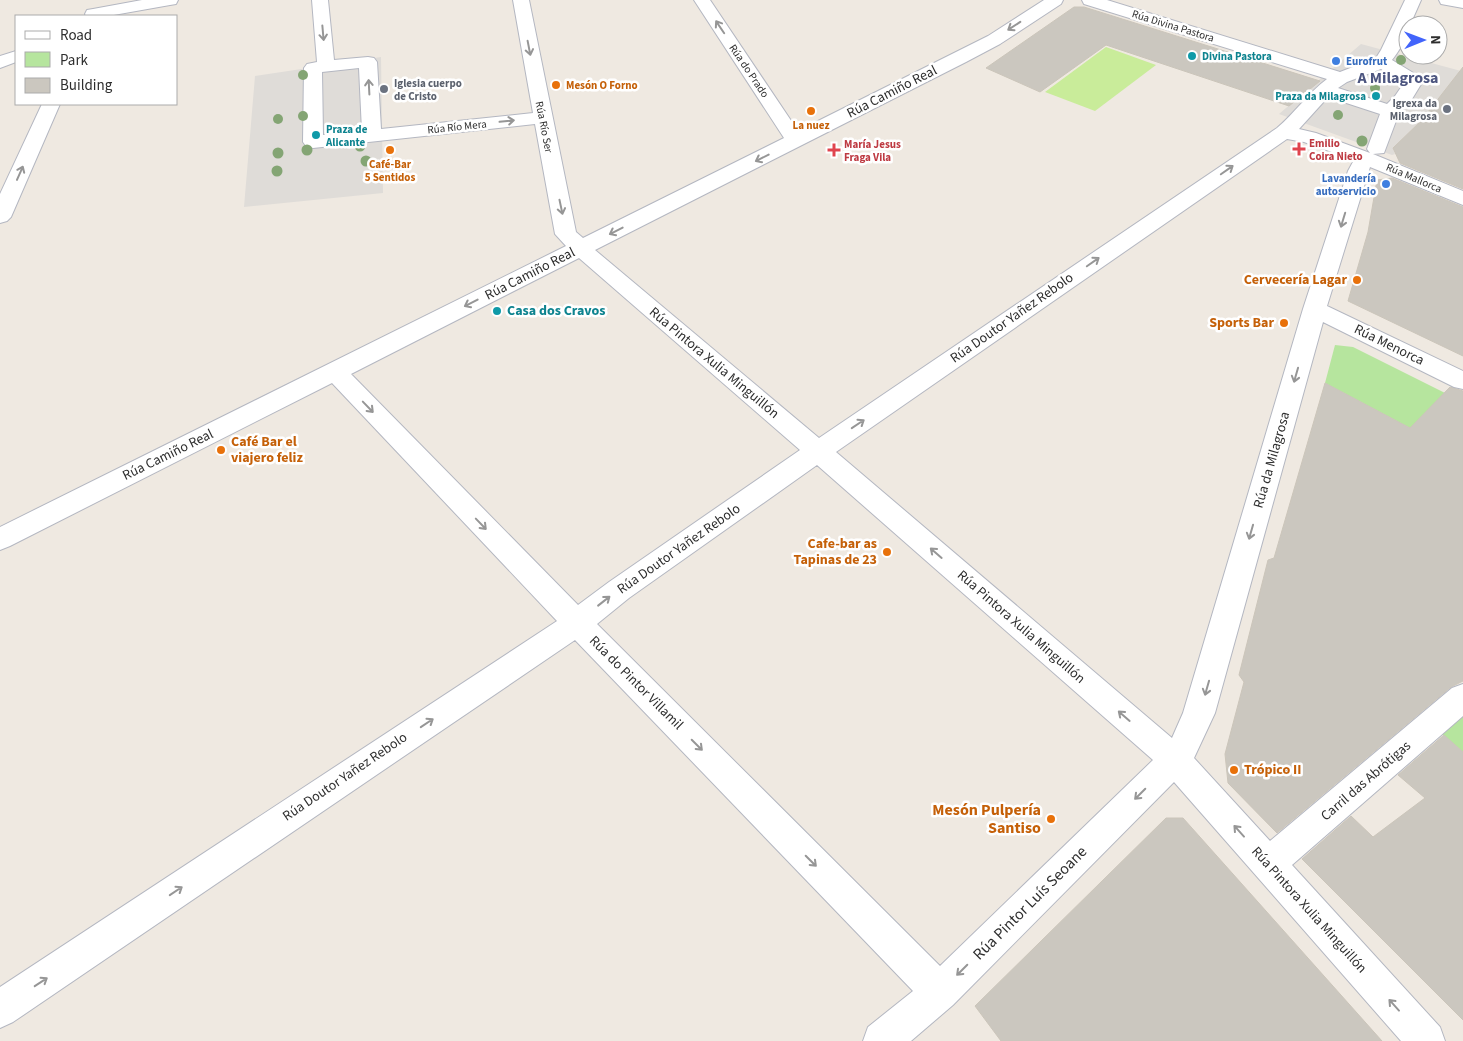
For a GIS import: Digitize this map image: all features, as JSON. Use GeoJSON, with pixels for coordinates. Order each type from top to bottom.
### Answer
{"type":"FeatureCollection","features":[{"type":"Feature","properties":{"kind":"street"},"geometry":{"type":"LineString","coordinates":[[94,10],[170,0]]}},
{"type":"Feature","properties":{"kind":"street"},"geometry":{"type":"LineString","coordinates":[[320,0],[326,66]]}},
{"type":"Feature","properties":{"kind":"street","name":"Rúa Río Ser"},"geometry":{"type":"LineString","coordinates":[[520,0],[566,234],[580,249]]}},
{"type":"Feature","properties":{"kind":"street","name":"Rúa do Prado"},"geometry":{"type":"LineString","coordinates":[[702,0],[795,141]]}},
{"type":"Feature","properties":{"kind":"street","name":"Rúa Camiño Real"},"geometry":{"type":"LineString","coordinates":[[0,539],[977,49],[1055,0]]}},
{"type":"Feature","properties":{"kind":"street","name":"Rúa Divina Pastora"},"geometry":{"type":"LineString","coordinates":[[1090,0],[1341,78]]}},
{"type":"Feature","properties":{"kind":"street"},"geometry":{"type":"LineString","coordinates":[[1284,132],[1295,123],[1324,90],[1341,78],[1386,56],[1413,0]]}},
{"type":"Feature","properties":{"kind":"street"},"geometry":{"type":"LineString","coordinates":[[1447,0],[1463,3]]}},
{"type":"Feature","properties":{"kind":"street"},"geometry":{"type":"LineString","coordinates":[[0,62],[15,56]]}},
{"type":"Feature","properties":{"kind":"street"},"geometry":{"type":"LineString","coordinates":[[1284,132],[1305,135],[1371,153],[1390,111],[1402,100],[1414,82],[1386,56]]}},
{"type":"Feature","properties":{"kind":"street"},"geometry":{"type":"LineString","coordinates":[[368,62],[372,136],[313,142],[313,68],[368,62]]}},
{"type":"Feature","properties":{"kind":"street"},"geometry":{"type":"LineString","coordinates":[[1324,90],[1390,111]]}},
{"type":"Feature","properties":{"kind":"street"},"geometry":{"type":"LineString","coordinates":[[0,218],[52,105]]}},
{"type":"Feature","properties":{"kind":"street","name":"Rúa Río Mera"},"geometry":{"type":"LineString","coordinates":[[372,136],[542,118]]}},
{"type":"Feature","properties":{"kind":"street","name":"Rúa Doutor Yañez Rebolo"},"geometry":{"type":"LineString","coordinates":[[0,1008],[577,623],[619,590],[818,451],[1284,132]]}},
{"type":"Feature","properties":{"kind":"street","name":"Rúa Mallorca"},"geometry":{"type":"LineString","coordinates":[[1371,153],[1395,169],[1463,199]]}},
{"type":"Feature","properties":{"kind":"street","name":"Rúa da Milagrosa"},"geometry":{"type":"LineString","coordinates":[[1175,760],[1187,742],[1199,713],[1315,309],[1358,171],[1371,153]]}},
{"type":"Feature","properties":{"kind":"street","name":"Rúa Pintora Xulia Minguillón"},"geometry":{"type":"LineString","coordinates":[[580,249],[818,451],[1175,760],[1426,1041]]}},
{"type":"Feature","properties":{"kind":"street","name":"Rúa Menorca"},"geometry":{"type":"LineString","coordinates":[[1315,309],[1463,381]]}},
{"type":"Feature","properties":{"kind":"street","name":"Rúa do Pintor Villamil"},"geometry":{"type":"LineString","coordinates":[[334,372],[577,623],[940,992]]}},
{"type":"Feature","properties":{"kind":"street","name":"Carril das Abrótigas"},"geometry":{"type":"LineString","coordinates":[[1268,864],[1463,697]]}},
{"type":"Feature","properties":{"kind":"street","name":"Rúa Pintor Luís Seoane"},"geometry":{"type":"LineString","coordinates":[[882,1041],[940,992],[1175,760]]}},
{"type":"Feature","properties":{"kind":"green space"},"geometry":{"type":"Polygon","coordinates":[[[1106,47],[1156,65],[1095,111],[1045,92],[1106,47]]]}},
{"type":"Feature","properties":{"kind":"green space"},"geometry":{"type":"Polygon","coordinates":[[[1335,345],[1353,347],[1445,393],[1410,428],[1325,383],[1335,345]]]}},
{"type":"Feature","properties":{"kind":"green space"},"geometry":{"type":"Polygon","coordinates":[[[1463,714],[1463,752],[1441,733],[1463,714]]]}},
{"type":"Feature","properties":{"kind":"shaded area","name":"Praza da Milagrosa"},"geometry":{"type":"Polygon","coordinates":[[[1361,44],[1398,54],[1398,65],[1439,65],[1461,71],[1445,103],[1437,101],[1420,122],[1393,148],[1395,154],[1392,155],[1279,114],[1361,44]]]}},
{"type":"Feature","properties":{"kind":"shaded area","name":"Praza de Alicante"},"geometry":{"type":"Polygon","coordinates":[[[381,57],[383,193],[244,207],[255,76],[381,57]]]}},
{"type":"Feature","properties":{"kind":"building","name":"Divina Pastora"},"geometry":{"type":"Polygon","coordinates":[[[1074,7],[1084,7],[1320,81],[1289,106],[1106,45],[1040,92],[986,68],[1074,7]]]}},
{"type":"Feature","properties":{"kind":"building"},"geometry":{"type":"Polygon","coordinates":[[[1463,67],[1463,189],[1400,163],[1393,148],[1421,121],[1463,67]]]}},
{"type":"Feature","properties":{"kind":"building"},"geometry":{"type":"Polygon","coordinates":[[[1392,178],[1463,207],[1463,356],[1348,301],[1368,232],[1377,180],[1392,178]]]}},
{"type":"Feature","properties":{"kind":"building"},"geometry":{"type":"Polygon","coordinates":[[[1325,383],[1410,428],[1450,387],[1463,391],[1463,681],[1451,687],[1277,833],[1228,783],[1225,754],[1244,682],[1239,675],[1268,560],[1274,558],[1325,383]]]}},
{"type":"Feature","properties":{"kind":"building"},"geometry":{"type":"Polygon","coordinates":[[[1444,735],[1463,752],[1463,1020],[1302,859],[1351,816],[1373,837],[1425,798],[1398,775],[1444,735]]]}},
{"type":"Feature","properties":{"kind":"building"},"geometry":{"type":"Polygon","coordinates":[[[1166,818],[1183,818],[1382,1041],[1001,1041],[975,1006],[1166,818]]]}},
{"type":"Feature","properties":{"kind":"place","name":"Divina Pastora"},"geometry":{"type":"Point","coordinates":[1192,56]}},
{"type":"Feature","properties":{"kind":"place","name":"Eurofrut"},"geometry":{"type":"Point","coordinates":[1336,61]}},
{"type":"Feature","properties":{"kind":"place","name":"Mesón O Forno"},"geometry":{"type":"Point","coordinates":[556,85]}},
{"type":"Feature","properties":{"kind":"place","name":"Iglesia cuerpo de Cristo"},"geometry":{"type":"Point","coordinates":[384,89]}},
{"type":"Feature","properties":{"kind":"place","name":"Praza da Milagrosa"},"geometry":{"type":"Point","coordinates":[1376,96]}},
{"type":"Feature","properties":{"kind":"place","name":"Igrexa da Milagrosa"},"geometry":{"type":"Point","coordinates":[1447,109]}},
{"type":"Feature","properties":{"kind":"place","name":"La nuez"},"geometry":{"type":"Point","coordinates":[811,111]}},
{"type":"Feature","properties":{"kind":"place","name":"Praza de Alicante"},"geometry":{"type":"Point","coordinates":[316,135]}},
{"type":"Feature","properties":{"kind":"place","name":"Emilio Coira Nieto"},"geometry":{"type":"Point","coordinates":[1299,149]}},
{"type":"Feature","properties":{"kind":"place","name":"Café-Bar 5 Sentidos"},"geometry":{"type":"Point","coordinates":[390,150]}},
{"type":"Feature","properties":{"kind":"place","name":"María Jesus Fraga Vila"},"geometry":{"type":"Point","coordinates":[834,150]}},
{"type":"Feature","properties":{"kind":"place","name":"Lavandería autoservicio"},"geometry":{"type":"Point","coordinates":[1386,184]}},
{"type":"Feature","properties":{"kind":"place","name":"Cervecería Lagar"},"geometry":{"type":"Point","coordinates":[1357,280]}},
{"type":"Feature","properties":{"kind":"place","name":"Casa dos Cravos"},"geometry":{"type":"Point","coordinates":[497,311]}},
{"type":"Feature","properties":{"kind":"place","name":"Sports Bar"},"geometry":{"type":"Point","coordinates":[1284,323]}},
{"type":"Feature","properties":{"kind":"place","name":"Café Bar el viajero feliz"},"geometry":{"type":"Point","coordinates":[221,450]}},
{"type":"Feature","properties":{"kind":"place","name":"Cafe-bar as Tapinas de 23"},"geometry":{"type":"Point","coordinates":[887,552]}},
{"type":"Feature","properties":{"kind":"place","name":"Trópico II"},"geometry":{"type":"Point","coordinates":[1234,770]}},
{"type":"Feature","properties":{"kind":"place","name":"Mesón Pulpería Santiso"},"geometry":{"type":"Point","coordinates":[1051,819]}},
{"type":"Feature","properties":{"kind":"district","name":"A Milagrosa"},"geometry":{"type":"Point","coordinates":[1398,78]}}]}
